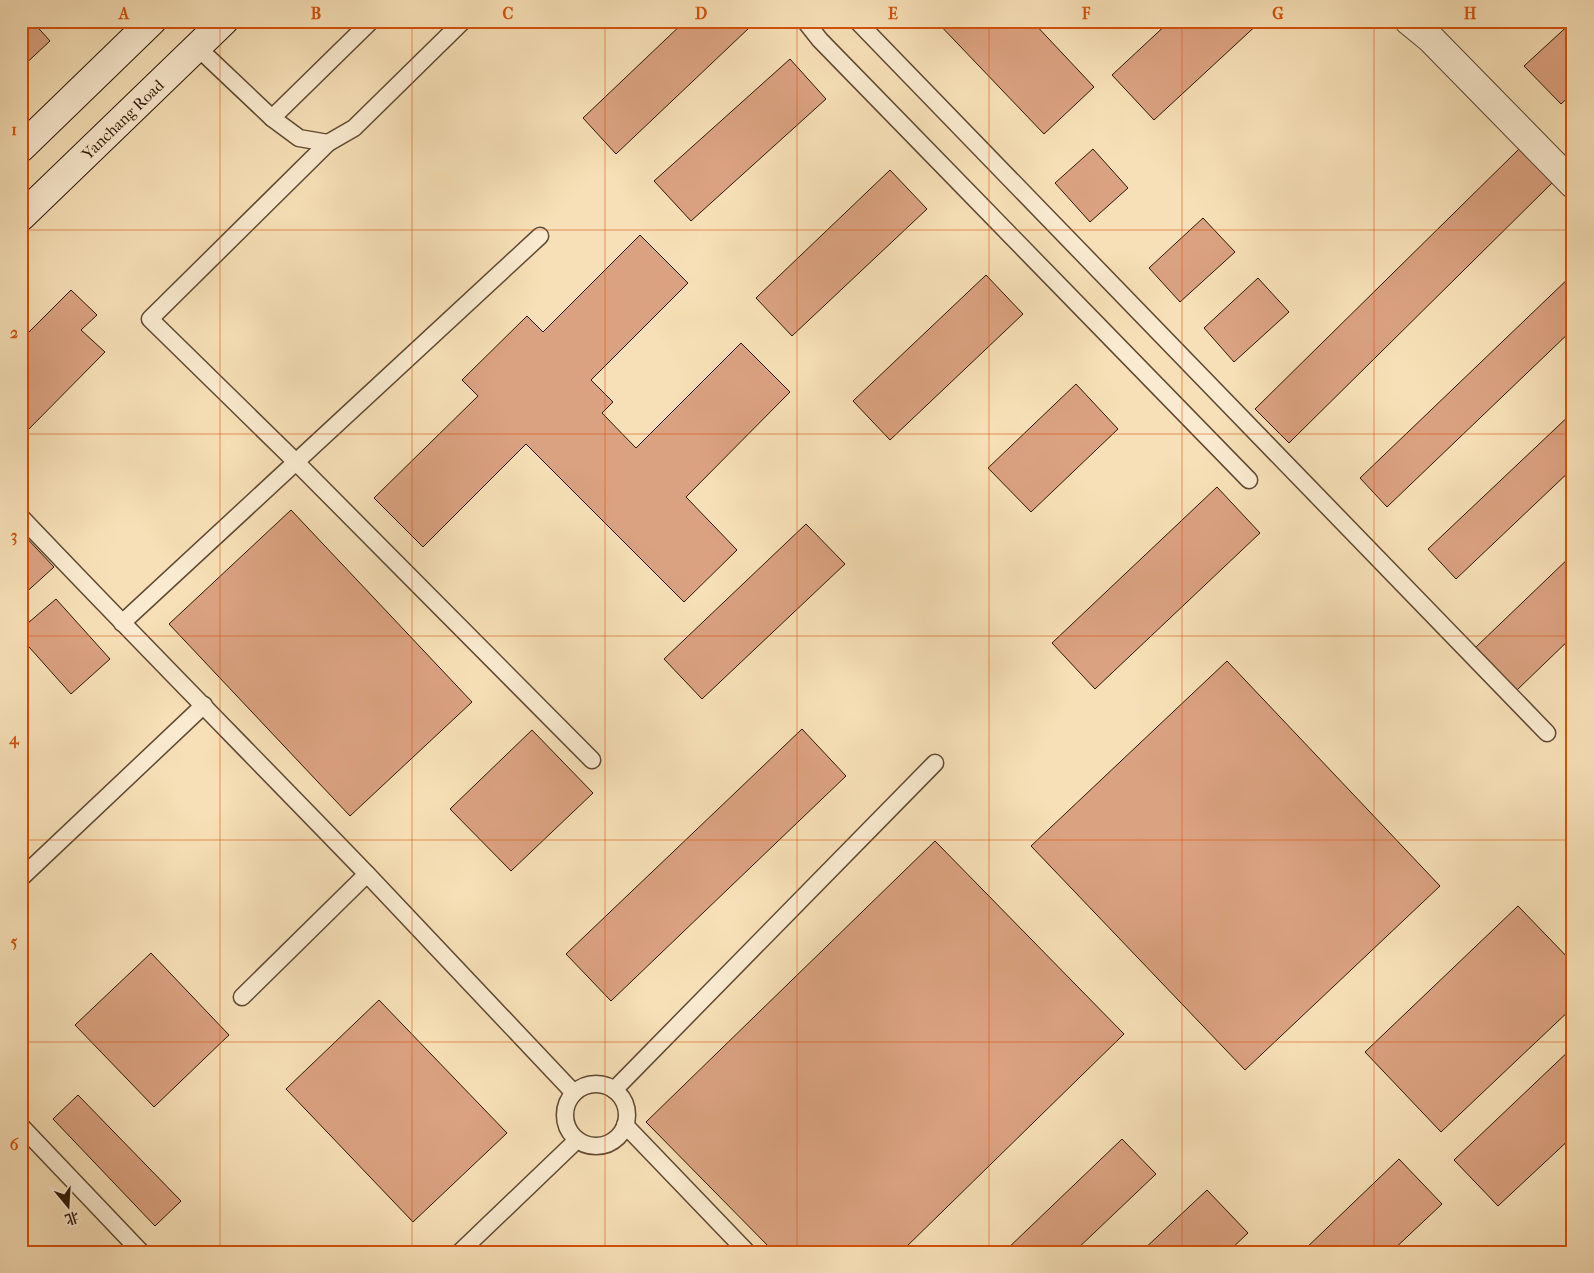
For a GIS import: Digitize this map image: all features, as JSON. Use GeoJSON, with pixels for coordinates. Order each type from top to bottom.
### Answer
{"type":"FeatureCollection","features":[{"type":"Feature","properties":{"kind":"main road"},"geometry":{"type":"LineString","coordinates":[[21,148],[152,21]]}},
{"type":"Feature","properties":{"kind":"main road","name":"Yanchang Road"},"geometry":{"type":"LineString","coordinates":[[21,217],[224,21]]}},
{"type":"Feature","properties":{"kind":"main road"},"geometry":{"type":"LineString","coordinates":[[1409,21],[1431,39],[1573,184]]}},
{"type":"Feature","properties":{"kind":"lane"},"geometry":{"type":"LineString","coordinates":[[272,118],[371,21]]}},
{"type":"Feature","properties":{"kind":"lane"},"geometry":{"type":"LineString","coordinates":[[463,21],[354,128],[328,143],[150,319],[296,462],[592,760]]}},
{"type":"Feature","properties":{"kind":"lane"},"geometry":{"type":"LineString","coordinates":[[805,21],[820,40],[1249,480]]}},
{"type":"Feature","properties":{"kind":"lane"},"geometry":{"type":"LineString","coordinates":[[857,21],[1547,733]]}},
{"type":"Feature","properties":{"kind":"lane"},"geometry":{"type":"LineString","coordinates":[[197,48],[272,118],[299,138],[328,143]]}},
{"type":"Feature","properties":{"kind":"lane"},"geometry":{"type":"LineString","coordinates":[[122,624],[540,236]]}},
{"type":"Feature","properties":{"kind":"lane"},"geometry":{"type":"LineString","coordinates":[[21,517],[122,624],[204,705],[367,874],[574,1093]]}},
{"type":"Feature","properties":{"kind":"lane"},"geometry":{"type":"LineString","coordinates":[[21,878],[204,705]]}},
{"type":"Feature","properties":{"kind":"lane"},"geometry":{"type":"LineString","coordinates":[[614,1090],[935,763]]}},
{"type":"Feature","properties":{"kind":"lane"},"geometry":{"type":"LineString","coordinates":[[242,997],[367,874]]}},
{"type":"Feature","properties":{"kind":"lane"},"geometry":{"type":"LineString","coordinates":[[594,1084],[604,1085],[614,1090],[626,1106],[627,1116],[621,1133],[605,1145],[586,1145],[577,1140],[565,1123],[565,1112],[568,1102],[574,1093],[583,1086],[594,1084]]}},
{"type":"Feature","properties":{"kind":"lane"},"geometry":{"type":"LineString","coordinates":[[625,1125],[747,1252]]}},
{"type":"Feature","properties":{"kind":"lane"},"geometry":{"type":"LineString","coordinates":[[21,1126],[141,1252]]}},
{"type":"Feature","properties":{"kind":"lane"},"geometry":{"type":"LineString","coordinates":[[460,1252],[577,1140]]}},
{"type":"Feature","properties":{"kind":"building"},"geometry":{"type":"Polygon","coordinates":[[[21,21],[32,21],[50,41],[21,68],[21,21]]]}},
{"type":"Feature","properties":{"kind":"building"},"geometry":{"type":"Polygon","coordinates":[[[685,21],[743,21],[749,28],[616,154],[583,118],[685,21]]]}},
{"type":"Feature","properties":{"kind":"building"},"geometry":{"type":"Polygon","coordinates":[[[936,21],[1032,21],[1094,87],[1044,134],[936,21]]]}},
{"type":"Feature","properties":{"kind":"building"},"geometry":{"type":"Polygon","coordinates":[[[1170,21],[1261,21],[1154,120],[1112,75],[1170,21]]]}},
{"type":"Feature","properties":{"kind":"building"},"geometry":{"type":"Polygon","coordinates":[[[1573,21],[1573,93],[1561,104],[1524,66],[1573,21]]]}},
{"type":"Feature","properties":{"kind":"building"},"geometry":{"type":"Polygon","coordinates":[[[790,59],[826,99],[691,221],[654,181],[790,59]]]}},
{"type":"Feature","properties":{"kind":"building"},"geometry":{"type":"Polygon","coordinates":[[[1093,149],[1128,188],[1090,222],[1055,183],[1093,149]]]}},
{"type":"Feature","properties":{"kind":"building"},"geometry":{"type":"Polygon","coordinates":[[[1519,149],[1553,182],[1289,443],[1255,409],[1519,149]]]}},
{"type":"Feature","properties":{"kind":"building"},"geometry":{"type":"Polygon","coordinates":[[[890,170],[927,209],[792,336],[756,298],[890,170]]]}},
{"type":"Feature","properties":{"kind":"building"},"geometry":{"type":"Polygon","coordinates":[[[1203,218],[1235,252],[1180,302],[1149,268],[1203,218]]]}},
{"type":"Feature","properties":{"kind":"building"},"geometry":{"type":"Polygon","coordinates":[[[640,235],[688,283],[591,380],[613,402],[602,413],[636,448],[741,343],[790,392],[686,497],[737,550],[684,602],[526,444],[423,547],[374,498],[478,396],[462,380],[527,316],[543,332],[640,235]]]}},
{"type":"Feature","properties":{"kind":"building"},"geometry":{"type":"Polygon","coordinates":[[[1573,274],[1573,329],[1387,507],[1360,478],[1573,274]]]}},
{"type":"Feature","properties":{"kind":"building"},"geometry":{"type":"Polygon","coordinates":[[[986,275],[1023,314],[890,440],[853,401],[986,275]]]}},
{"type":"Feature","properties":{"kind":"building"},"geometry":{"type":"Polygon","coordinates":[[[1258,278],[1289,312],[1234,362],[1204,328],[1258,278]]]}},
{"type":"Feature","properties":{"kind":"building"},"geometry":{"type":"Polygon","coordinates":[[[71,290],[97,315],[81,330],[105,352],[21,437],[21,340],[71,290]]]}},
{"type":"Feature","properties":{"kind":"building"},"geometry":{"type":"Polygon","coordinates":[[[1076,384],[1118,429],[1031,512],[988,468],[1076,384]]]}},
{"type":"Feature","properties":{"kind":"building"},"geometry":{"type":"Polygon","coordinates":[[[1573,412],[1573,468],[1456,579],[1428,549],[1573,412]]]}},
{"type":"Feature","properties":{"kind":"building"},"geometry":{"type":"Polygon","coordinates":[[[1217,487],[1260,533],[1095,689],[1052,643],[1217,487]]]}},
{"type":"Feature","properties":{"kind":"building"},"geometry":{"type":"Polygon","coordinates":[[[291,510],[472,702],[350,816],[169,624],[291,510]]]}},
{"type":"Feature","properties":{"kind":"building"},"geometry":{"type":"Polygon","coordinates":[[[806,524],[845,564],[702,699],[664,659],[806,524]]]}},
{"type":"Feature","properties":{"kind":"building"},"geometry":{"type":"Polygon","coordinates":[[[21,532],[54,567],[21,597],[21,532]]]}},
{"type":"Feature","properties":{"kind":"building"},"geometry":{"type":"Polygon","coordinates":[[[1573,554],[1573,636],[1517,690],[1476,647],[1573,554]]]}},
{"type":"Feature","properties":{"kind":"building"},"geometry":{"type":"Polygon","coordinates":[[[56,599],[110,659],[71,694],[21,638],[21,629],[56,599]]]}},
{"type":"Feature","properties":{"kind":"building"},"geometry":{"type":"Polygon","coordinates":[[[1227,661],[1440,886],[1245,1070],[1031,846],[1227,661]]]}},
{"type":"Feature","properties":{"kind":"building"},"geometry":{"type":"Polygon","coordinates":[[[802,729],[846,776],[611,1001],[566,954],[802,729]]]}},
{"type":"Feature","properties":{"kind":"building"},"geometry":{"type":"Polygon","coordinates":[[[532,730],[593,793],[511,871],[450,809],[532,730]]]}},
{"type":"Feature","properties":{"kind":"building"},"geometry":{"type":"Polygon","coordinates":[[[935,841],[1124,1034],[901,1252],[774,1252],[646,1122],[935,841]]]}},
{"type":"Feature","properties":{"kind":"building"},"geometry":{"type":"Polygon","coordinates":[[[1518,906],[1573,963],[1573,1007],[1441,1132],[1365,1052],[1518,906]]]}},
{"type":"Feature","properties":{"kind":"building"},"geometry":{"type":"Polygon","coordinates":[[[151,953],[229,1035],[154,1107],[75,1025],[151,953]]]}},
{"type":"Feature","properties":{"kind":"building"},"geometry":{"type":"Polygon","coordinates":[[[379,1000],[507,1133],[413,1222],[286,1089],[379,1000]]]}},
{"type":"Feature","properties":{"kind":"building"},"geometry":{"type":"Polygon","coordinates":[[[1573,1047],[1573,1136],[1498,1206],[1454,1160],[1573,1047]]]}},
{"type":"Feature","properties":{"kind":"building"},"geometry":{"type":"Polygon","coordinates":[[[78,1095],[181,1201],[155,1226],[53,1119],[78,1095]]]}},
{"type":"Feature","properties":{"kind":"building"},"geometry":{"type":"Polygon","coordinates":[[[1122,1139],[1156,1174],[1074,1252],[1004,1252],[1122,1139]]]}},
{"type":"Feature","properties":{"kind":"building"},"geometry":{"type":"Polygon","coordinates":[[[1399,1159],[1442,1204],[1391,1252],[1302,1252],[1399,1159]]]}},
{"type":"Feature","properties":{"kind":"building"},"geometry":{"type":"Polygon","coordinates":[[[1207,1190],[1248,1233],[1228,1252],[1141,1252],[1207,1190]]]}}]}
